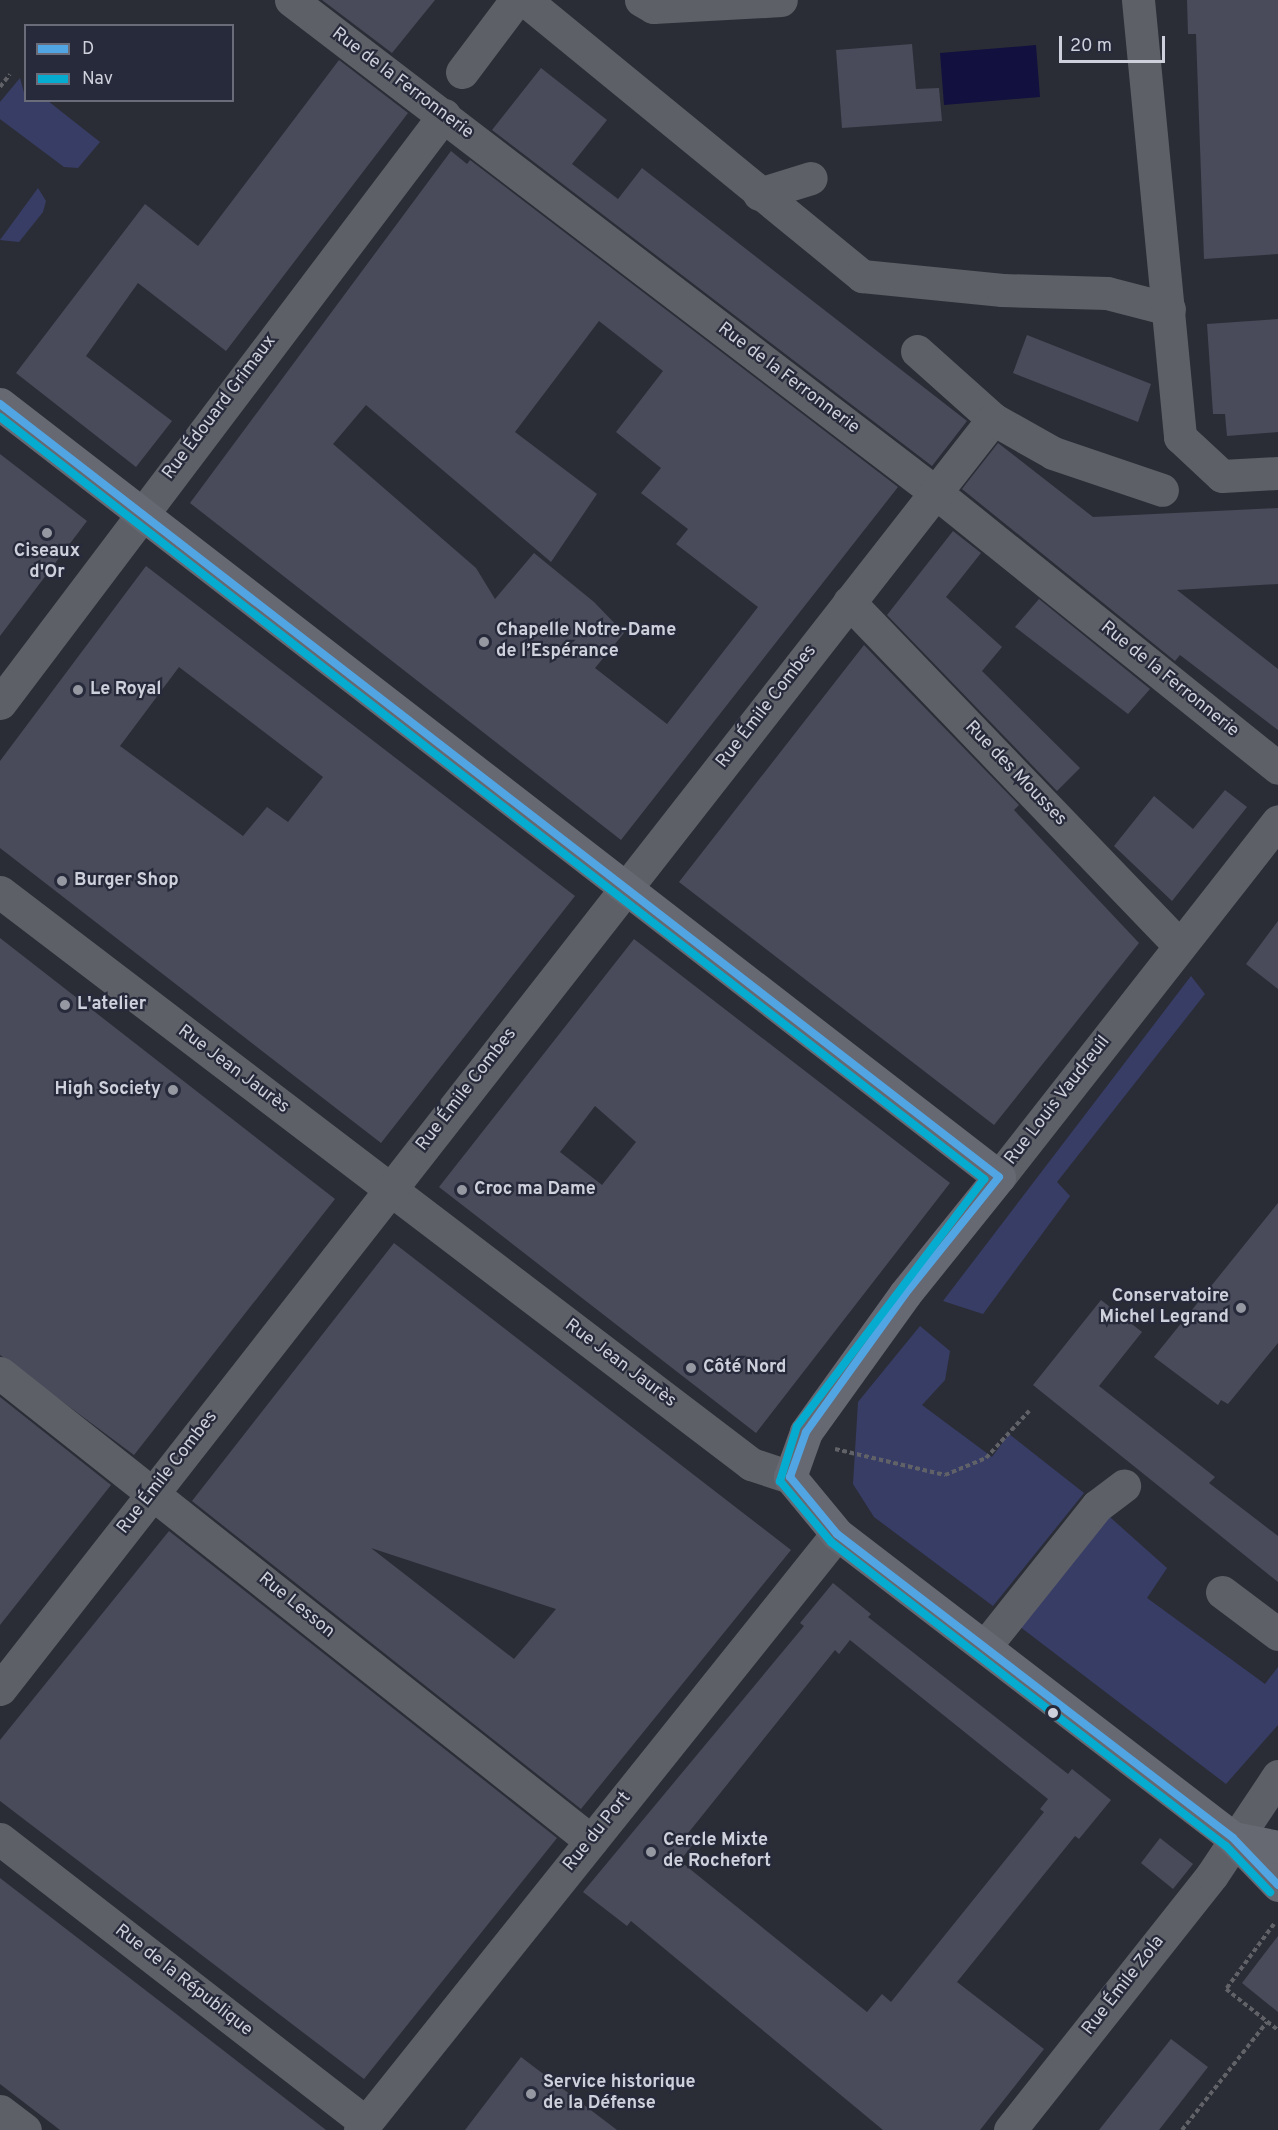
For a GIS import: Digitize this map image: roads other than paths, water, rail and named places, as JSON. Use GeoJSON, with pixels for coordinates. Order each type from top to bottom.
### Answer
{"type":"FeatureCollection","features":[{"type":"Feature","properties":{"kind":"main road"},"geometry":{"type":"LineString","coordinates":[[0,404],[138,516],[627,886],[999,1177]]}},
{"type":"Feature","properties":{"kind":"main road","name":"Rue Louis Vaudreuil"},"geometry":{"type":"LineString","coordinates":[[789,1477],[806,1432],[905,1294],[999,1177]]}},
{"type":"Feature","properties":{"kind":"main road"},"geometry":{"type":"LineString","coordinates":[[789,1477],[837,1534],[986,1645],[1233,1838],[1278,1885]]}},
{"type":"Feature","properties":{"kind":"main road"},"geometry":{"type":"LineString","coordinates":[[1233,1838],[1278,1847]]}},
{"type":"Feature","properties":{"kind":"street","name":"Rue de la Ferronnerie"},"geometry":{"type":"LineString","coordinates":[[291,0],[935,492],[1278,768]]}},
{"type":"Feature","properties":{"kind":"street"},"geometry":{"type":"LineString","coordinates":[[462,72],[516,0]]}},
{"type":"Feature","properties":{"kind":"street"},"geometry":{"type":"LineString","coordinates":[[525,0],[759,194],[862,276],[1107,293],[1169,309]]}},
{"type":"Feature","properties":{"kind":"street"},"geometry":{"type":"LineString","coordinates":[[641,0],[652,7],[781,0]]}},
{"type":"Feature","properties":{"kind":"street"},"geometry":{"type":"LineString","coordinates":[[1138,0],[1180,437],[1222,476],[1278,472]]}},
{"type":"Feature","properties":{"kind":"street","name":"Rue Édouard Grimaux"},"geometry":{"type":"LineString","coordinates":[[0,704],[138,516],[444,115]]}},
{"type":"Feature","properties":{"kind":"street"},"geometry":{"type":"LineString","coordinates":[[759,194],[811,178]]}},
{"type":"Feature","properties":{"kind":"street"},"geometry":{"type":"LineString","coordinates":[[917,351],[993,419],[1053,453],[1162,490]]}},
{"type":"Feature","properties":{"kind":"street","name":"Rue Émile Combes"},"geometry":{"type":"LineString","coordinates":[[0,1689],[993,419]]}},
{"type":"Feature","properties":{"kind":"street","name":"Rue des Mousses"},"geometry":{"type":"LineString","coordinates":[[849,602],[1180,945]]}},
{"type":"Feature","properties":{"kind":"street","name":"Rue Louis Vaudreuil"},"geometry":{"type":"LineString","coordinates":[[999,1177],[1278,821]]}},
{"type":"Feature","properties":{"kind":"street","name":"Rue Jean Jaurès"},"geometry":{"type":"LineString","coordinates":[[0,892],[751,1464],[789,1477]]}},
{"type":"Feature","properties":{"kind":"street","name":"Rue Lesson"},"geometry":{"type":"LineString","coordinates":[[0,1373],[154,1492],[591,1841]]}},
{"type":"Feature","properties":{"kind":"street"},"geometry":{"type":"LineString","coordinates":[[986,1645],[1097,1506],[1124,1486]]}},
{"type":"Feature","properties":{"kind":"street","name":"Rue du Port"},"geometry":{"type":"LineString","coordinates":[[363,2126],[837,1534]]}},
{"type":"Feature","properties":{"kind":"street"},"geometry":{"type":"LineString","coordinates":[[1222,1592],[1278,1634]]}},
{"type":"Feature","properties":{"kind":"street","name":"Rue Émile Zola"},"geometry":{"type":"LineString","coordinates":[[1010,2130],[1212,1875],[1233,1838],[1278,1776]]}},
{"type":"Feature","properties":{"kind":"street","name":"Rue de la République"},"geometry":{"type":"LineString","coordinates":[[0,1839],[363,2126]]}},
{"type":"Feature","properties":{"kind":"street"},"geometry":{"type":"LineString","coordinates":[[0,2111],[25,2130]]}},
{"type":"Feature","properties":{"kind":"place","name":"Ciseaux d'Or"},"geometry":{"type":"Point","coordinates":[47,533]}},
{"type":"Feature","properties":{"kind":"place","name":"Chapelle Notre-Dame de l’Espérance"},"geometry":{"type":"Point","coordinates":[484,642]}},
{"type":"Feature","properties":{"kind":"place","name":"Le Royal"},"geometry":{"type":"Point","coordinates":[78,690]}},
{"type":"Feature","properties":{"kind":"place","name":"Burger Shop"},"geometry":{"type":"Point","coordinates":[62,881]}},
{"type":"Feature","properties":{"kind":"place","name":"L'atelier"},"geometry":{"type":"Point","coordinates":[65,1005]}},
{"type":"Feature","properties":{"kind":"place","name":"High Society"},"geometry":{"type":"Point","coordinates":[173,1090]}},
{"type":"Feature","properties":{"kind":"place","name":"Croc ma Dame"},"geometry":{"type":"Point","coordinates":[462,1190]}},
{"type":"Feature","properties":{"kind":"place","name":"Conservatoire Michel Legrand"},"geometry":{"type":"Point","coordinates":[1241,1308]}},
{"type":"Feature","properties":{"kind":"place","name":"Côté Nord"},"geometry":{"type":"Point","coordinates":[691,1368]}},
{"type":"Feature","properties":{"kind":"place","name":"Cercle Mixte de Rochefort"},"geometry":{"type":"Point","coordinates":[651,1852]}},
{"type":"Feature","properties":{"kind":"place","name":"Service historique de la Défense"},"geometry":{"type":"Point","coordinates":[531,2094]}}]}
